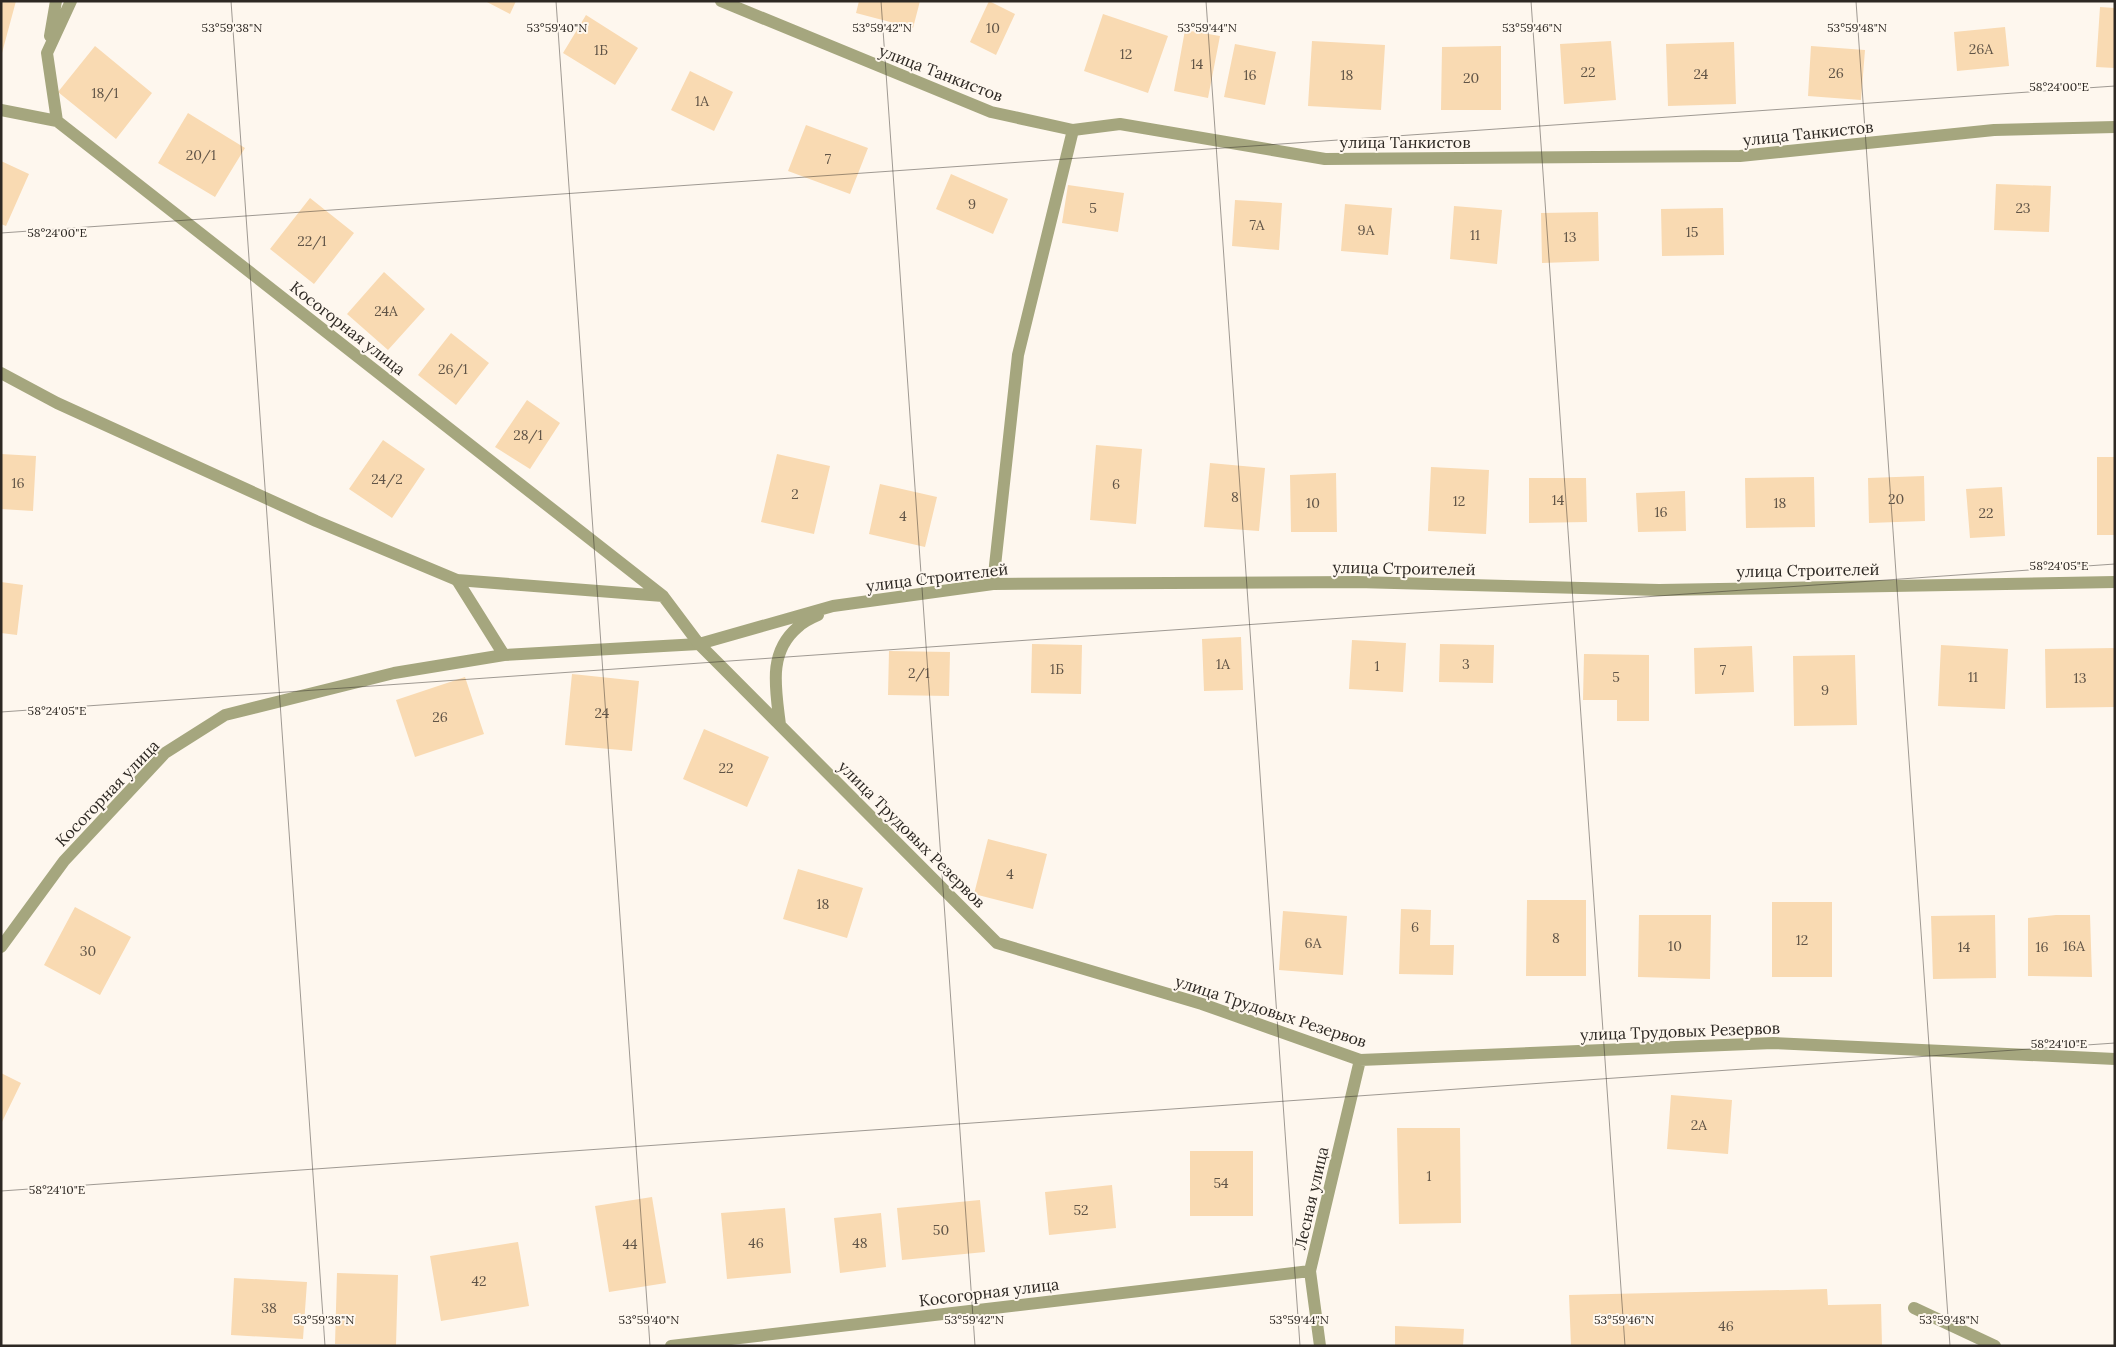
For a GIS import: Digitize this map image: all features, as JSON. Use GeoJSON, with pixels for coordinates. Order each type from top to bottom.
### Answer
{"type":"FeatureCollection","features":[{"type":"Feature","properties":{"kind":"street"},"geometry":{"type":"LineString","coordinates":[[56,1],[47,53],[57,121]]}},
{"type":"Feature","properties":{"kind":"street"},"geometry":{"type":"LineString","coordinates":[[47,53],[71,1]]}},
{"type":"Feature","properties":{"kind":"street","name":"улица Танкистов"},"geometry":{"type":"LineString","coordinates":[[721,1],[991,112],[1073,130],[1120,124],[1325,159],[1740,156],[1994,130],[2115,127]]}},
{"type":"Feature","properties":{"kind":"street","name":"Косогорная улица"},"geometry":{"type":"LineString","coordinates":[[1,110],[57,121],[663,596],[699,644]]}},
{"type":"Feature","properties":{"kind":"street"},"geometry":{"type":"LineString","coordinates":[[993,584],[1018,355],[1073,130]]}},
{"type":"Feature","properties":{"kind":"street"},"geometry":{"type":"LineString","coordinates":[[1,373],[57,403],[280,505],[457,580],[663,596]]}},
{"type":"Feature","properties":{"kind":"street"},"geometry":{"type":"LineString","coordinates":[[457,580],[504,655]]}},
{"type":"Feature","properties":{"kind":"street","name":"улица Строителей"},"geometry":{"type":"LineString","coordinates":[[699,644],[833,606],[993,584],[1357,582],[1659,590],[2115,582]]}},
{"type":"Feature","properties":{"kind":"street"},"geometry":{"type":"LineString","coordinates":[[780,725],[774,676],[780,649],[798,627],[833,606]]}},
{"type":"Feature","properties":{"kind":"street","name":"Косогорная улица"},"geometry":{"type":"LineString","coordinates":[[1,947],[64,862],[165,753],[225,715],[394,673],[504,655],[699,644]]}},
{"type":"Feature","properties":{"kind":"street","name":"улица Трудовых Резервов"},"geometry":{"type":"LineString","coordinates":[[699,644],[997,943],[1202,1004],[1360,1060],[1773,1043],[2115,1060]]}},
{"type":"Feature","properties":{"kind":"street","name":"Лесная улица"},"geometry":{"type":"LineString","coordinates":[[1320,1346],[1310,1272],[1360,1060]]}},
{"type":"Feature","properties":{"kind":"street","name":"Косогорная улица"},"geometry":{"type":"LineString","coordinates":[[671,1346],[1310,1272]]}},
{"type":"Feature","properties":{"kind":"street"},"geometry":{"type":"LineString","coordinates":[[1914,1308],[1995,1346]]}},
{"type":"Feature","properties":{"kind":"building"},"geometry":{"type":"Polygon","coordinates":[[[1,1],[16,1],[2,53],[1,53],[1,1]]]}},
{"type":"Feature","properties":{"kind":"building"},"geometry":{"type":"Polygon","coordinates":[[[485,1],[516,1],[510,14],[485,1]]]}},
{"type":"Feature","properties":{"kind":"building"},"geometry":{"type":"Polygon","coordinates":[[[859,1],[920,1],[913,28],[856,13],[859,1]]]}},
{"type":"Feature","properties":{"kind":"building"},"geometry":{"type":"Polygon","coordinates":[[[989,1],[1015,14],[996,55],[970,42],[989,1]]]}},
{"type":"Feature","properties":{"kind":"building"},"geometry":{"type":"Polygon","coordinates":[[[2100,7],[2115,8],[2115,68],[2096,67],[2100,7]]]}},
{"type":"Feature","properties":{"kind":"building"},"geometry":{"type":"Polygon","coordinates":[[[1103,14],[1168,36],[1148,93],[1084,71],[1103,14]]]}},
{"type":"Feature","properties":{"kind":"building"},"geometry":{"type":"Polygon","coordinates":[[[586,15],[638,48],[615,85],[563,53],[586,15]]]}},
{"type":"Feature","properties":{"kind":"building"},"geometry":{"type":"Polygon","coordinates":[[[2005,27],[2009,66],[1957,71],[1954,32],[2005,27]]]}},
{"type":"Feature","properties":{"kind":"building"},"geometry":{"type":"Polygon","coordinates":[[[1185,30],[1220,36],[1208,98],[1174,91],[1185,30]]]}},
{"type":"Feature","properties":{"kind":"building"},"geometry":{"type":"Polygon","coordinates":[[[1312,41],[1385,45],[1381,110],[1308,106],[1312,41]]]}},
{"type":"Feature","properties":{"kind":"building"},"geometry":{"type":"Polygon","coordinates":[[[1611,41],[1616,100],[1564,104],[1560,44],[1611,41]]]}},
{"type":"Feature","properties":{"kind":"building"},"geometry":{"type":"Polygon","coordinates":[[[1734,42],[1736,104],[1668,106],[1666,44],[1734,42]]]}},
{"type":"Feature","properties":{"kind":"building"},"geometry":{"type":"Polygon","coordinates":[[[1235,44],[1276,52],[1265,105],[1224,97],[1235,44]]]}},
{"type":"Feature","properties":{"kind":"building"},"geometry":{"type":"Polygon","coordinates":[[[95,46],[152,93],[116,139],[58,92],[95,46]]]}},
{"type":"Feature","properties":{"kind":"building"},"geometry":{"type":"Polygon","coordinates":[[[1501,46],[1501,110],[1441,110],[1442,47],[1501,46]]]}},
{"type":"Feature","properties":{"kind":"building"},"geometry":{"type":"Polygon","coordinates":[[[1811,46],[1865,50],[1861,100],[1808,96],[1811,46]]]}},
{"type":"Feature","properties":{"kind":"building"},"geometry":{"type":"Polygon","coordinates":[[[690,71],[733,92],[714,131],[671,110],[690,71]]]}},
{"type":"Feature","properties":{"kind":"building"},"geometry":{"type":"Polygon","coordinates":[[[188,113],[245,148],[215,197],[158,163],[188,113]]]}},
{"type":"Feature","properties":{"kind":"building"},"geometry":{"type":"Polygon","coordinates":[[[806,125],[868,148],[850,194],[788,171],[806,125]]]}},
{"type":"Feature","properties":{"kind":"building"},"geometry":{"type":"Polygon","coordinates":[[[1,161],[29,174],[6,226],[1,224],[1,161]]]}},
{"type":"Feature","properties":{"kind":"building"},"geometry":{"type":"Polygon","coordinates":[[[951,174],[1008,199],[993,234],[936,209],[951,174]]]}},
{"type":"Feature","properties":{"kind":"building"},"geometry":{"type":"Polygon","coordinates":[[[1996,184],[2051,186],[2049,232],[1994,230],[1996,184]]]}},
{"type":"Feature","properties":{"kind":"building"},"geometry":{"type":"Polygon","coordinates":[[[1068,185],[1124,193],[1118,232],[1062,223],[1068,185]]]}},
{"type":"Feature","properties":{"kind":"building"},"geometry":{"type":"Polygon","coordinates":[[[310,198],[354,233],[314,284],[270,249],[310,198]]]}},
{"type":"Feature","properties":{"kind":"building"},"geometry":{"type":"Polygon","coordinates":[[[1235,200],[1282,203],[1279,250],[1232,246],[1235,200]]]}},
{"type":"Feature","properties":{"kind":"building"},"geometry":{"type":"Polygon","coordinates":[[[1345,204],[1392,208],[1388,255],[1341,251],[1345,204]]]}},
{"type":"Feature","properties":{"kind":"building"},"geometry":{"type":"Polygon","coordinates":[[[1454,206],[1502,210],[1497,264],[1450,259],[1454,206]]]}},
{"type":"Feature","properties":{"kind":"building"},"geometry":{"type":"Polygon","coordinates":[[[1723,208],[1724,255],[1662,256],[1661,209],[1723,208]]]}},
{"type":"Feature","properties":{"kind":"building"},"geometry":{"type":"Polygon","coordinates":[[[1598,212],[1599,261],[1542,263],[1541,213],[1598,212]]]}},
{"type":"Feature","properties":{"kind":"building"},"geometry":{"type":"Polygon","coordinates":[[[384,272],[425,309],[388,350],[347,314],[384,272]]]}},
{"type":"Feature","properties":{"kind":"building"},"geometry":{"type":"Polygon","coordinates":[[[451,333],[489,363],[456,405],[418,375],[451,333]]]}},
{"type":"Feature","properties":{"kind":"building"},"geometry":{"type":"Polygon","coordinates":[[[527,400],[560,423],[530,469],[495,447],[527,400]]]}},
{"type":"Feature","properties":{"kind":"building"},"geometry":{"type":"Polygon","coordinates":[[[383,440],[425,469],[392,518],[349,489],[383,440]]]}},
{"type":"Feature","properties":{"kind":"building"},"geometry":{"type":"Polygon","coordinates":[[[1096,445],[1142,449],[1136,524],[1090,520],[1096,445]]]}},
{"type":"Feature","properties":{"kind":"building"},"geometry":{"type":"Polygon","coordinates":[[[1,454],[36,456],[33,511],[1,509],[1,454]]]}},
{"type":"Feature","properties":{"kind":"building"},"geometry":{"type":"Polygon","coordinates":[[[777,454],[830,466],[814,534],[761,522],[777,454]]]}},
{"type":"Feature","properties":{"kind":"building"},"geometry":{"type":"Polygon","coordinates":[[[2097,457],[2115,457],[2115,535],[2097,535],[2097,457]]]}},
{"type":"Feature","properties":{"kind":"building"},"geometry":{"type":"Polygon","coordinates":[[[1210,463],[1265,468],[1259,531],[1204,527],[1210,463]]]}},
{"type":"Feature","properties":{"kind":"building"},"geometry":{"type":"Polygon","coordinates":[[[1431,467],[1489,470],[1486,534],[1428,531],[1431,467]]]}},
{"type":"Feature","properties":{"kind":"building"},"geometry":{"type":"Polygon","coordinates":[[[1336,473],[1337,532],[1291,532],[1290,475],[1336,473]]]}},
{"type":"Feature","properties":{"kind":"building"},"geometry":{"type":"Polygon","coordinates":[[[1924,476],[1925,521],[1869,523],[1868,478],[1924,476]]]}},
{"type":"Feature","properties":{"kind":"building"},"geometry":{"type":"Polygon","coordinates":[[[1814,477],[1815,527],[1746,528],[1745,478],[1814,477]]]}},
{"type":"Feature","properties":{"kind":"building"},"geometry":{"type":"Polygon","coordinates":[[[1529,478],[1586,478],[1587,522],[1529,523],[1529,478]]]}},
{"type":"Feature","properties":{"kind":"building"},"geometry":{"type":"Polygon","coordinates":[[[880,484],[937,497],[925,547],[869,534],[880,484]]]}},
{"type":"Feature","properties":{"kind":"building"},"geometry":{"type":"Polygon","coordinates":[[[2002,487],[2005,536],[1970,538],[1966,489],[2002,487]]]}},
{"type":"Feature","properties":{"kind":"building"},"geometry":{"type":"Polygon","coordinates":[[[1685,491],[1686,531],[1638,532],[1636,493],[1685,491]]]}},
{"type":"Feature","properties":{"kind":"building"},"geometry":{"type":"Polygon","coordinates":[[[1,582],[23,585],[17,635],[1,633],[1,582]]]}},
{"type":"Feature","properties":{"kind":"building"},"geometry":{"type":"Polygon","coordinates":[[[1241,637],[1243,690],[1204,691],[1202,639],[1241,637]]]}},
{"type":"Feature","properties":{"kind":"building"},"geometry":{"type":"Polygon","coordinates":[[[1352,640],[1406,643],[1403,692],[1349,689],[1352,640]]]}},
{"type":"Feature","properties":{"kind":"building"},"geometry":{"type":"Polygon","coordinates":[[[1032,644],[1082,645],[1081,694],[1031,693],[1032,644]]]}},
{"type":"Feature","properties":{"kind":"building"},"geometry":{"type":"Polygon","coordinates":[[[1440,644],[1494,645],[1493,683],[1439,682],[1440,644]]]}},
{"type":"Feature","properties":{"kind":"building"},"geometry":{"type":"Polygon","coordinates":[[[1941,645],[2008,649],[2005,709],[1938,706],[1941,645]]]}},
{"type":"Feature","properties":{"kind":"building"},"geometry":{"type":"Polygon","coordinates":[[[1752,646],[1754,692],[1695,694],[1694,648],[1752,646]]]}},
{"type":"Feature","properties":{"kind":"building"},"geometry":{"type":"Polygon","coordinates":[[[2115,648],[2115,707],[2046,708],[2045,649],[2115,648]]]}},
{"type":"Feature","properties":{"kind":"building"},"geometry":{"type":"Polygon","coordinates":[[[889,651],[950,652],[949,696],[888,695],[889,651]]]}},
{"type":"Feature","properties":{"kind":"building"},"geometry":{"type":"Polygon","coordinates":[[[1584,654],[1649,655],[1649,721],[1617,721],[1617,700],[1583,700],[1584,654]]]}},
{"type":"Feature","properties":{"kind":"building"},"geometry":{"type":"Polygon","coordinates":[[[1855,655],[1857,725],[1794,726],[1793,656],[1855,655]]]}},
{"type":"Feature","properties":{"kind":"building"},"geometry":{"type":"Polygon","coordinates":[[[572,674],[639,681],[632,751],[565,745],[572,674]]]}},
{"type":"Feature","properties":{"kind":"building"},"geometry":{"type":"Polygon","coordinates":[[[465,677],[484,734],[415,757],[396,700],[465,677]]]}},
{"type":"Feature","properties":{"kind":"building"},"geometry":{"type":"Polygon","coordinates":[[[704,729],[769,757],[747,807],[683,779],[704,729]]]}},
{"type":"Feature","properties":{"kind":"building"},"geometry":{"type":"Polygon","coordinates":[[[988,839],[1047,854],[1033,909],[974,894],[988,839]]]}},
{"type":"Feature","properties":{"kind":"building"},"geometry":{"type":"Polygon","coordinates":[[[798,869],[863,888],[847,938],[783,919],[798,869]]]}},
{"type":"Feature","properties":{"kind":"building"},"geometry":{"type":"Polygon","coordinates":[[[1527,900],[1586,900],[1586,976],[1526,976],[1527,900]]]}},
{"type":"Feature","properties":{"kind":"building"},"geometry":{"type":"Polygon","coordinates":[[[1772,902],[1832,902],[1832,977],[1772,977],[1772,902]]]}},
{"type":"Feature","properties":{"kind":"building"},"geometry":{"type":"Polygon","coordinates":[[[75,907],[131,937],[100,995],[44,965],[75,907]]]}},
{"type":"Feature","properties":{"kind":"building"},"geometry":{"type":"Polygon","coordinates":[[[1401,909],[1431,910],[1430,945],[1454,945],[1453,975],[1399,974],[1401,909]]]}},
{"type":"Feature","properties":{"kind":"building"},"geometry":{"type":"Polygon","coordinates":[[[1283,911],[1347,916],[1343,975],[1279,970],[1283,911]]]}},
{"type":"Feature","properties":{"kind":"building"},"geometry":{"type":"Polygon","coordinates":[[[1639,915],[1711,915],[1710,979],[1638,977],[1639,915]]]}},
{"type":"Feature","properties":{"kind":"building"},"geometry":{"type":"Polygon","coordinates":[[[1995,915],[1996,978],[1933,979],[1931,916],[1995,915]]]}},
{"type":"Feature","properties":{"kind":"building"},"geometry":{"type":"Polygon","coordinates":[[[2056,915],[2090,915],[2092,977],[2028,976],[2028,918],[2056,915]]]}},
{"type":"Feature","properties":{"kind":"building"},"geometry":{"type":"Polygon","coordinates":[[[1,1073],[21,1083],[1,1124],[1,1073]]]}},
{"type":"Feature","properties":{"kind":"building"},"geometry":{"type":"Polygon","coordinates":[[[1671,1095],[1732,1100],[1728,1154],[1667,1149],[1671,1095]]]}},
{"type":"Feature","properties":{"kind":"building"},"geometry":{"type":"Polygon","coordinates":[[[1397,1128],[1460,1128],[1461,1223],[1399,1224],[1397,1128]]]}},
{"type":"Feature","properties":{"kind":"building"},"geometry":{"type":"Polygon","coordinates":[[[1190,1151],[1253,1151],[1253,1216],[1190,1216],[1190,1151]]]}},
{"type":"Feature","properties":{"kind":"building"},"geometry":{"type":"Polygon","coordinates":[[[1112,1185],[1116,1228],[1049,1235],[1045,1192],[1112,1185]]]}},
{"type":"Feature","properties":{"kind":"building"},"geometry":{"type":"Polygon","coordinates":[[[652,1197],[666,1283],[609,1292],[595,1206],[652,1197]]]}},
{"type":"Feature","properties":{"kind":"building"},"geometry":{"type":"Polygon","coordinates":[[[980,1200],[985,1252],[902,1260],[897,1208],[980,1200]]]}},
{"type":"Feature","properties":{"kind":"building"},"geometry":{"type":"Polygon","coordinates":[[[785,1208],[791,1273],[727,1279],[721,1213],[785,1208]]]}},
{"type":"Feature","properties":{"kind":"building"},"geometry":{"type":"Polygon","coordinates":[[[881,1213],[886,1267],[840,1273],[834,1218],[881,1213]]]}},
{"type":"Feature","properties":{"kind":"building"},"geometry":{"type":"Polygon","coordinates":[[[518,1242],[529,1306],[441,1321],[430,1256],[518,1242]]]}},
{"type":"Feature","properties":{"kind":"building"},"geometry":{"type":"Polygon","coordinates":[[[337,1273],[398,1275],[396,1345],[335,1344],[337,1273]]]}},
{"type":"Feature","properties":{"kind":"building"},"geometry":{"type":"Polygon","coordinates":[[[234,1278],[307,1282],[303,1339],[231,1335],[234,1278]]]}},
{"type":"Feature","properties":{"kind":"building"},"geometry":{"type":"Polygon","coordinates":[[[1827,1289],[1828,1305],[1881,1304],[1882,1346],[1571,1346],[1569,1295],[1827,1289]]]}},
{"type":"Feature","properties":{"kind":"building"},"geometry":{"type":"Polygon","coordinates":[[[1395,1326],[1464,1329],[1463,1346],[1395,1346],[1395,1326]]]}}]}
